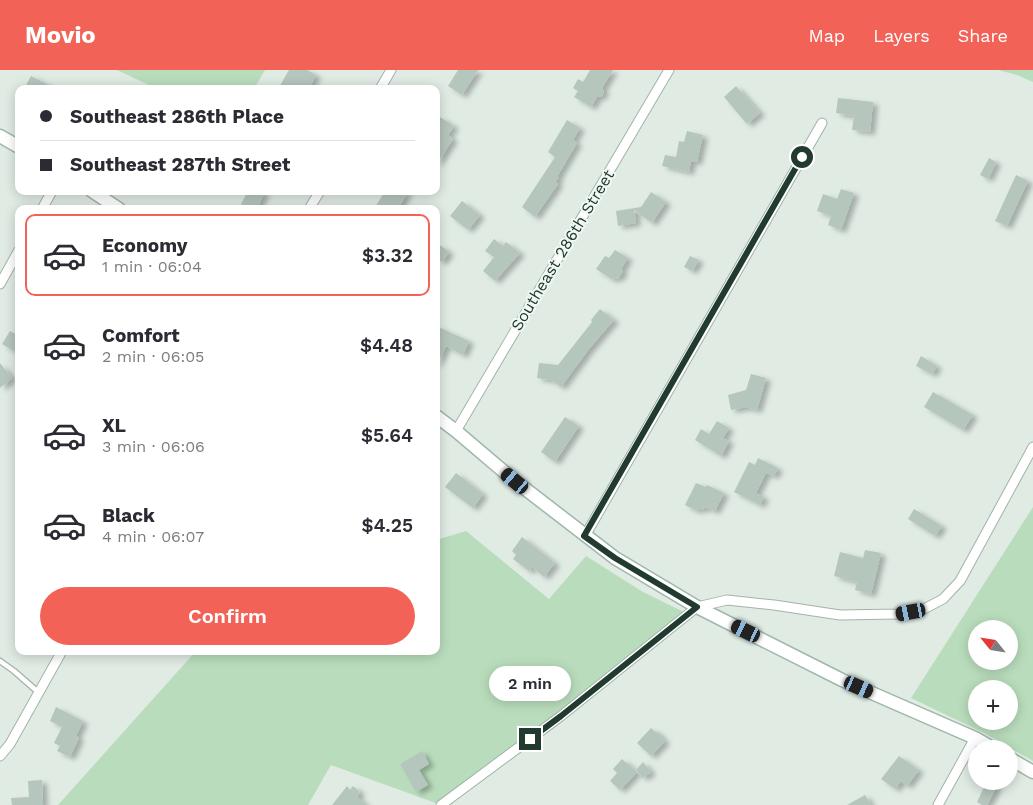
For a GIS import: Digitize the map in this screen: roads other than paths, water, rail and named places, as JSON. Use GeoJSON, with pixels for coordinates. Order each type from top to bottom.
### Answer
{"type":"FeatureCollection","features":[{"type":"Feature","properties":{"kind":"street"},"geometry":{"type":"LineString","coordinates":[[382,85],[391,70]]}},
{"type":"Feature","properties":{"kind":"street","name":"Southeast 286th Street"},"geometry":{"type":"LineString","coordinates":[[456,431],[669,70]]}},
{"type":"Feature","properties":{"kind":"street"},"geometry":{"type":"LineString","coordinates":[[584,536],[822,123]]}},
{"type":"Feature","properties":{"kind":"street"},"geometry":{"type":"LineString","coordinates":[[0,136],[15,145]]}},
{"type":"Feature","properties":{"kind":"street"},"geometry":{"type":"LineString","coordinates":[[98,195],[113,205]]}},
{"type":"Feature","properties":{"kind":"street"},"geometry":{"type":"LineString","coordinates":[[0,284],[15,257]]}},
{"type":"Feature","properties":{"kind":"street"},"geometry":{"type":"LineString","coordinates":[[440,419],[584,536],[615,558],[697,607],[842,680],[979,740]]}},
{"type":"Feature","properties":{"kind":"street"},"geometry":{"type":"LineString","coordinates":[[441,805],[561,716],[697,607],[727,600],[840,615],[898,614],[924,609],[943,599],[960,582],[1033,447]]}},
{"type":"Feature","properties":{"kind":"street"},"geometry":{"type":"LineString","coordinates":[[0,756],[10,744],[60,655]]}},
{"type":"Feature","properties":{"kind":"street"},"geometry":{"type":"LineString","coordinates":[[938,805],[976,738]]}},
{"type":"Feature","properties":{"kind":"street"},"geometry":{"type":"LineString","coordinates":[[1018,763],[1033,772]]}},
{"type":"Feature","properties":{"kind":"lane"},"geometry":{"type":"LineString","coordinates":[[0,661],[40,692]]}}]}
